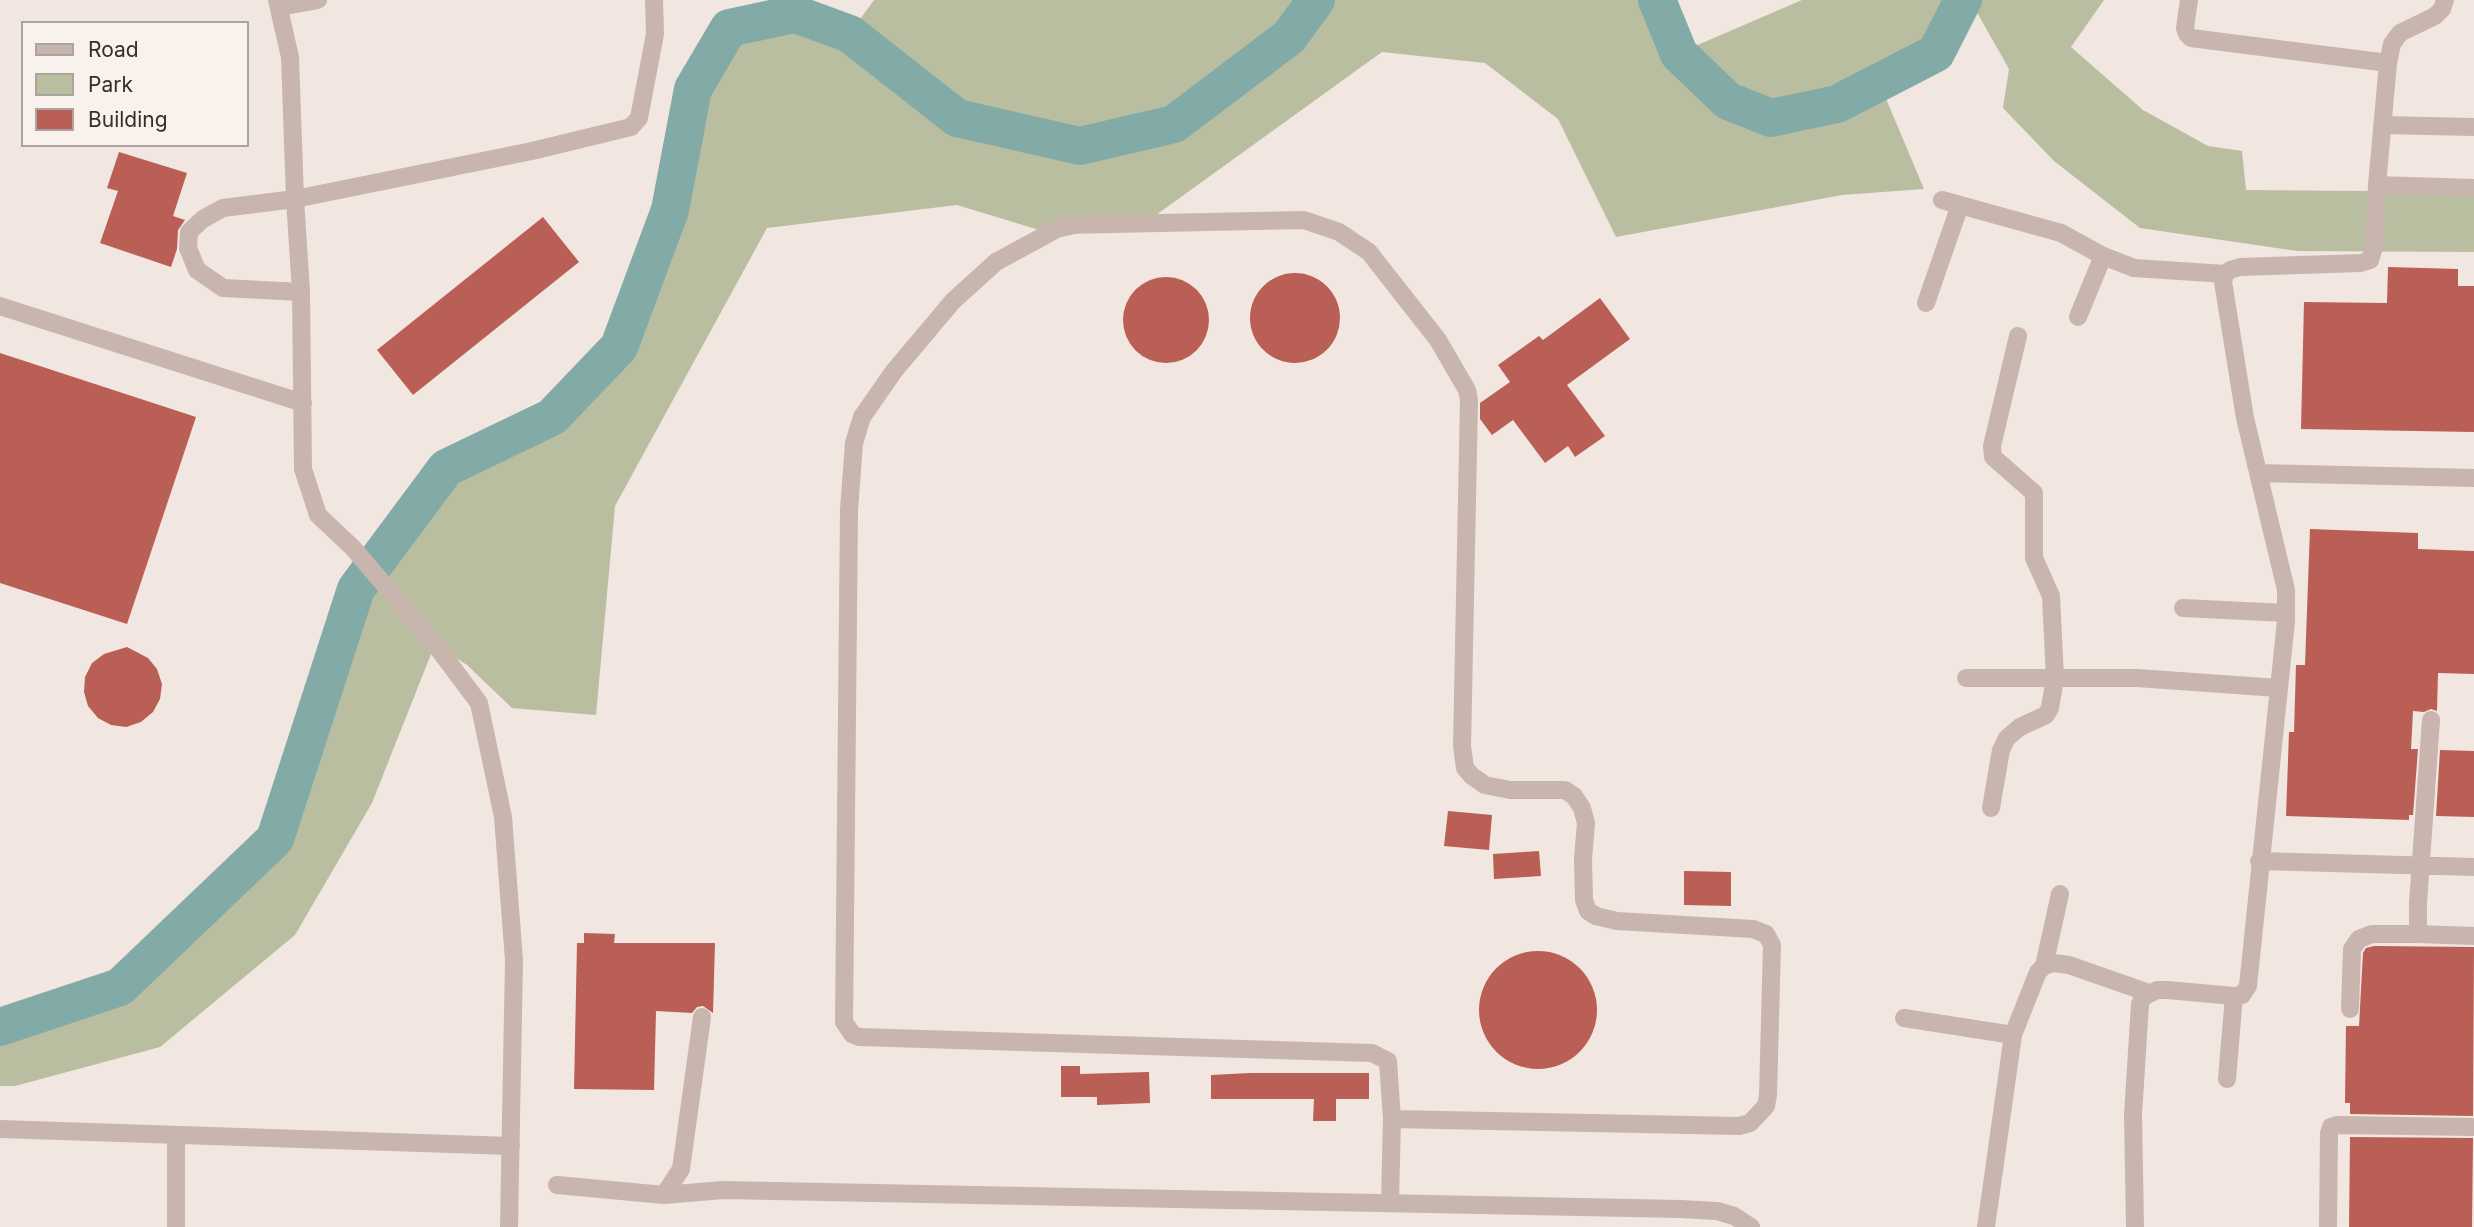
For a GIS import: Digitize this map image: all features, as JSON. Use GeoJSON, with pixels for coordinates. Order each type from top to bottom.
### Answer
{"type":"FeatureCollection","features":[{"type":"Feature","properties":{"kind":"street"},"geometry":{"type":"LineString","coordinates":[[318,0],[278,4],[290,57],[301,292],[303,469],[318,515],[353,548],[434,643],[479,703],[503,817],[513,960],[509,1227]]}},
{"type":"Feature","properties":{"kind":"street"},"geometry":{"type":"LineString","coordinates":[[301,292],[223,288],[197,270],[188,248],[189,232],[203,219],[223,208],[295,199],[544,149],[631,127],[639,118],[655,34],[654,0]]}},
{"type":"Feature","properties":{"kind":"street"},"geometry":{"type":"LineString","coordinates":[[2189,0],[2185,28],[2191,38],[2388,63]]}},
{"type":"Feature","properties":{"kind":"street"},"geometry":{"type":"LineString","coordinates":[[1942,200],[2061,233],[2122,265],[2150,271],[2225,274],[2240,267],[2366,262],[2370,260],[2374,247],[2388,63],[2395,37],[2435,16],[2442,9],[2445,0]]}},
{"type":"Feature","properties":{"kind":"street"},"geometry":{"type":"LineString","coordinates":[[2382,125],[2474,127]]}},
{"type":"Feature","properties":{"kind":"street"},"geometry":{"type":"LineString","coordinates":[[2377,190],[2474,188]]}},
{"type":"Feature","properties":{"kind":"street"},"geometry":{"type":"LineString","coordinates":[[1926,303],[1960,205]]}},
{"type":"Feature","properties":{"kind":"street"},"geometry":{"type":"LineString","coordinates":[[1390,1202],[1392,1119],[1388,1060],[1372,1052],[859,1037],[852,1034],[845,1022],[849,510],[854,443],[862,417],[870,405],[894,371],[953,301],[996,262],[1064,225],[1304,220],[1339,232],[1369,252],[1438,340],[1467,390],[1469,400],[1462,746],[1465,768],[1485,785],[1510,790],[1565,790],[1574,796],[1582,808],[1586,823],[1583,859],[1584,900],[1588,911],[1617,921],[1753,929],[1766,934],[1772,945],[1768,1094],[1766,1106],[1750,1123],[1739,1126],[1392,1119]]}},
{"type":"Feature","properties":{"kind":"street"},"geometry":{"type":"LineString","coordinates":[[2078,317],[2103,256]]}},
{"type":"Feature","properties":{"kind":"street"},"geometry":{"type":"LineString","coordinates":[[1986,1227],[2013,1035],[2038,972],[2044,966],[2054,963],[2069,965],[2149,993],[2167,990],[2234,996],[2242,995],[2248,986],[2286,612],[2286,590],[2245,418],[2223,291],[2225,274]]}},
{"type":"Feature","properties":{"kind":"street"},"geometry":{"type":"LineString","coordinates":[[0,306],[303,403]]}},
{"type":"Feature","properties":{"kind":"street"},"geometry":{"type":"LineString","coordinates":[[1991,808],[2001,750],[2007,738],[2020,727],[2046,715],[2050,708],[2055,678],[2051,596],[2034,558],[2034,493],[1993,457],[1992,446],[2018,336]]}},
{"type":"Feature","properties":{"kind":"street"},"geometry":{"type":"LineString","coordinates":[[2258,473],[2474,478]]}},
{"type":"Feature","properties":{"kind":"street"},"geometry":{"type":"LineString","coordinates":[[2183,608],[2286,612]]}},
{"type":"Feature","properties":{"kind":"street"},"geometry":{"type":"LineString","coordinates":[[1966,678],[2137,678],[2278,688]]}},
{"type":"Feature","properties":{"kind":"street"},"geometry":{"type":"LineString","coordinates":[[2418,933],[2431,720]]}},
{"type":"Feature","properties":{"kind":"street"},"geometry":{"type":"LineString","coordinates":[[2259,861],[2474,867]]}},
{"type":"Feature","properties":{"kind":"street"},"geometry":{"type":"LineString","coordinates":[[2044,966],[2060,894]]}},
{"type":"Feature","properties":{"kind":"street"},"geometry":{"type":"LineString","coordinates":[[2350,1009],[2352,948],[2359,939],[2372,934],[2474,936]]}},
{"type":"Feature","properties":{"kind":"street"},"geometry":{"type":"LineString","coordinates":[[2135,1227],[2133,1115],[2140,1003],[2149,993]]}},
{"type":"Feature","properties":{"kind":"street"},"geometry":{"type":"LineString","coordinates":[[2227,1079],[2234,996]]}},
{"type":"Feature","properties":{"kind":"street"},"geometry":{"type":"LineString","coordinates":[[664,1195],[681,1169],[702,1017]]}},
{"type":"Feature","properties":{"kind":"street"},"geometry":{"type":"LineString","coordinates":[[1904,1018],[2013,1035]]}},
{"type":"Feature","properties":{"kind":"street"},"geometry":{"type":"LineString","coordinates":[[2328,1227],[2331,1127],[2474,1127]]}},
{"type":"Feature","properties":{"kind":"street"},"geometry":{"type":"LineString","coordinates":[[0,1129],[511,1146]]}},
{"type":"Feature","properties":{"kind":"street"},"geometry":{"type":"LineString","coordinates":[[176,1135],[176,1227]]}},
{"type":"Feature","properties":{"kind":"street"},"geometry":{"type":"LineString","coordinates":[[557,1185],[664,1195],[723,1190],[1693,1210],[1734,1216],[1751,1227]]}},
{"type":"Feature","properties":{"kind":"green space"},"geometry":{"type":"Polygon","coordinates":[[[874,0],[1658,0],[1679,53],[1802,0],[1963,0],[1936,53],[1879,82],[1924,189],[1842,195],[1616,237],[1558,119],[1485,63],[1382,52],[1156,215],[1062,237],[957,205],[767,228],[615,506],[596,715],[512,708],[467,665],[435,644],[372,803],[295,935],[160,1047],[15,1086],[0,1086],[0,1027],[120,987],[275,839],[356,589],[446,468],[552,417],[619,347],[670,210],[693,89],[729,28],[795,14],[850,33],[874,0]]]}},
{"type":"Feature","properties":{"kind":"green space"},"geometry":{"type":"Polygon","coordinates":[[[1970,0],[2104,0],[2071,47],[2143,110],[2208,146],[2242,151],[2246,190],[2474,192],[2474,252],[2297,251],[2140,228],[2054,161],[2003,108],[2009,69],[1970,0]]]}},
{"type":"Feature","properties":{"kind":"building"},"geometry":{"type":"Polygon","coordinates":[[[119,152],[187,173],[173,216],[185,220],[178,230],[177,249],[171,267],[100,243],[118,191],[107,188],[119,152]]]}},
{"type":"Feature","properties":{"kind":"building"},"geometry":{"type":"Polygon","coordinates":[[[543,217],[579,262],[413,395],[377,350],[543,217]]]}},
{"type":"Feature","properties":{"kind":"building"},"geometry":{"type":"Polygon","coordinates":[[[2388,267],[2458,269],[2458,286],[2474,286],[2474,432],[2301,429],[2304,302],[2387,303],[2388,267]]]}},
{"type":"Feature","properties":{"kind":"building"},"geometry":{"type":"Polygon","coordinates":[[[1295,273],[1312,276],[1327,286],[1337,301],[1340,318],[1337,335],[1327,350],[1312,360],[1295,363],[1278,360],[1263,350],[1253,335],[1250,318],[1253,301],[1263,286],[1278,276],[1295,273]]]}},
{"type":"Feature","properties":{"kind":"building"},"geometry":{"type":"Polygon","coordinates":[[[1166,277],[1183,280],[1197,289],[1206,303],[1209,320],[1206,337],[1197,351],[1183,360],[1166,363],[1149,360],[1135,351],[1126,337],[1123,320],[1126,303],[1135,289],[1149,280],[1166,277]]]}},
{"type":"Feature","properties":{"kind":"building"},"geometry":{"type":"Polygon","coordinates":[[[1600,298],[1630,339],[1567,385],[1605,436],[1575,457],[1568,446],[1545,463],[1513,420],[1492,435],[1480,419],[1480,403],[1510,382],[1498,365],[1539,336],[1543,340],[1600,298]]]}},
{"type":"Feature","properties":{"kind":"building"},"geometry":{"type":"Polygon","coordinates":[[[0,353],[196,417],[127,624],[0,583],[0,353]]]}},
{"type":"Feature","properties":{"kind":"building"},"geometry":{"type":"Polygon","coordinates":[[[2310,529],[2418,533],[2418,549],[2474,551],[2474,674],[2438,673],[2437,711],[2413,711],[2411,749],[2418,749],[2413,815],[2409,815],[2409,820],[2286,816],[2289,732],[2294,732],[2296,665],[2305,665],[2310,529]]]}},
{"type":"Feature","properties":{"kind":"building"},"geometry":{"type":"Polygon","coordinates":[[[127,647],[148,658],[157,669],[162,684],[160,699],[153,712],[141,722],[126,727],[111,725],[98,718],[88,706],[84,692],[85,677],[92,663],[104,654],[127,647]]]}},
{"type":"Feature","properties":{"kind":"building"},"geometry":{"type":"Polygon","coordinates":[[[2440,750],[2474,751],[2474,817],[2436,816],[2440,750]]]}},
{"type":"Feature","properties":{"kind":"building"},"geometry":{"type":"Polygon","coordinates":[[[1448,811],[1492,815],[1489,850],[1444,846],[1448,811]]]}},
{"type":"Feature","properties":{"kind":"building"},"geometry":{"type":"Polygon","coordinates":[[[1539,851],[1541,876],[1494,879],[1493,854],[1539,851]]]}},
{"type":"Feature","properties":{"kind":"building"},"geometry":{"type":"Polygon","coordinates":[[[1684,871],[1731,872],[1731,906],[1684,905],[1684,871]]]}},
{"type":"Feature","properties":{"kind":"building"},"geometry":{"type":"Polygon","coordinates":[[[584,933],[615,934],[614,943],[715,943],[713,1013],[703,1006],[697,1007],[692,1013],[656,1011],[654,1090],[574,1089],[577,943],[584,943],[584,933]]]}},
{"type":"Feature","properties":{"kind":"building"},"geometry":{"type":"Polygon","coordinates":[[[2474,947],[2473,1116],[2350,1114],[2350,1103],[2345,1103],[2346,1026],[2359,1026],[2363,953],[2366,948],[2474,947]]]}},
{"type":"Feature","properties":{"kind":"building"},"geometry":{"type":"Polygon","coordinates":[[[1538,951],[1560,956],[1580,968],[1592,988],[1597,1010],[1592,1032],[1580,1052],[1560,1064],[1538,1069],[1516,1064],[1496,1052],[1484,1032],[1479,1010],[1484,988],[1496,968],[1516,956],[1538,951]]]}},
{"type":"Feature","properties":{"kind":"building"},"geometry":{"type":"Polygon","coordinates":[[[1061,1066],[1080,1066],[1080,1074],[1149,1072],[1150,1103],[1097,1105],[1097,1097],[1061,1097],[1061,1066]]]}},
{"type":"Feature","properties":{"kind":"building"},"geometry":{"type":"Polygon","coordinates":[[[1369,1073],[1369,1099],[1336,1099],[1336,1121],[1313,1121],[1314,1099],[1211,1099],[1211,1075],[1369,1073]]]}},
{"type":"Feature","properties":{"kind":"building"},"geometry":{"type":"Polygon","coordinates":[[[2350,1137],[2473,1138],[2472,1227],[2349,1227],[2350,1137]]]}},
{"type":"Feature","properties":{"kind":"waterway"},"geometry":{"type":"LineString","coordinates":[[0,1027],[120,987],[275,839],[356,589],[446,468],[552,417],[619,347],[670,210],[693,89],[729,28],[795,14],[850,34],[957,118],[1080,146],[1174,124],[1289,37],[1316,0]]}},
{"type":"Feature","properties":{"kind":"waterway"},"geometry":{"type":"LineString","coordinates":[[1657,0],[1679,54],[1728,101],[1771,118],[1837,104],[1936,53],[1963,0]]}}]}
